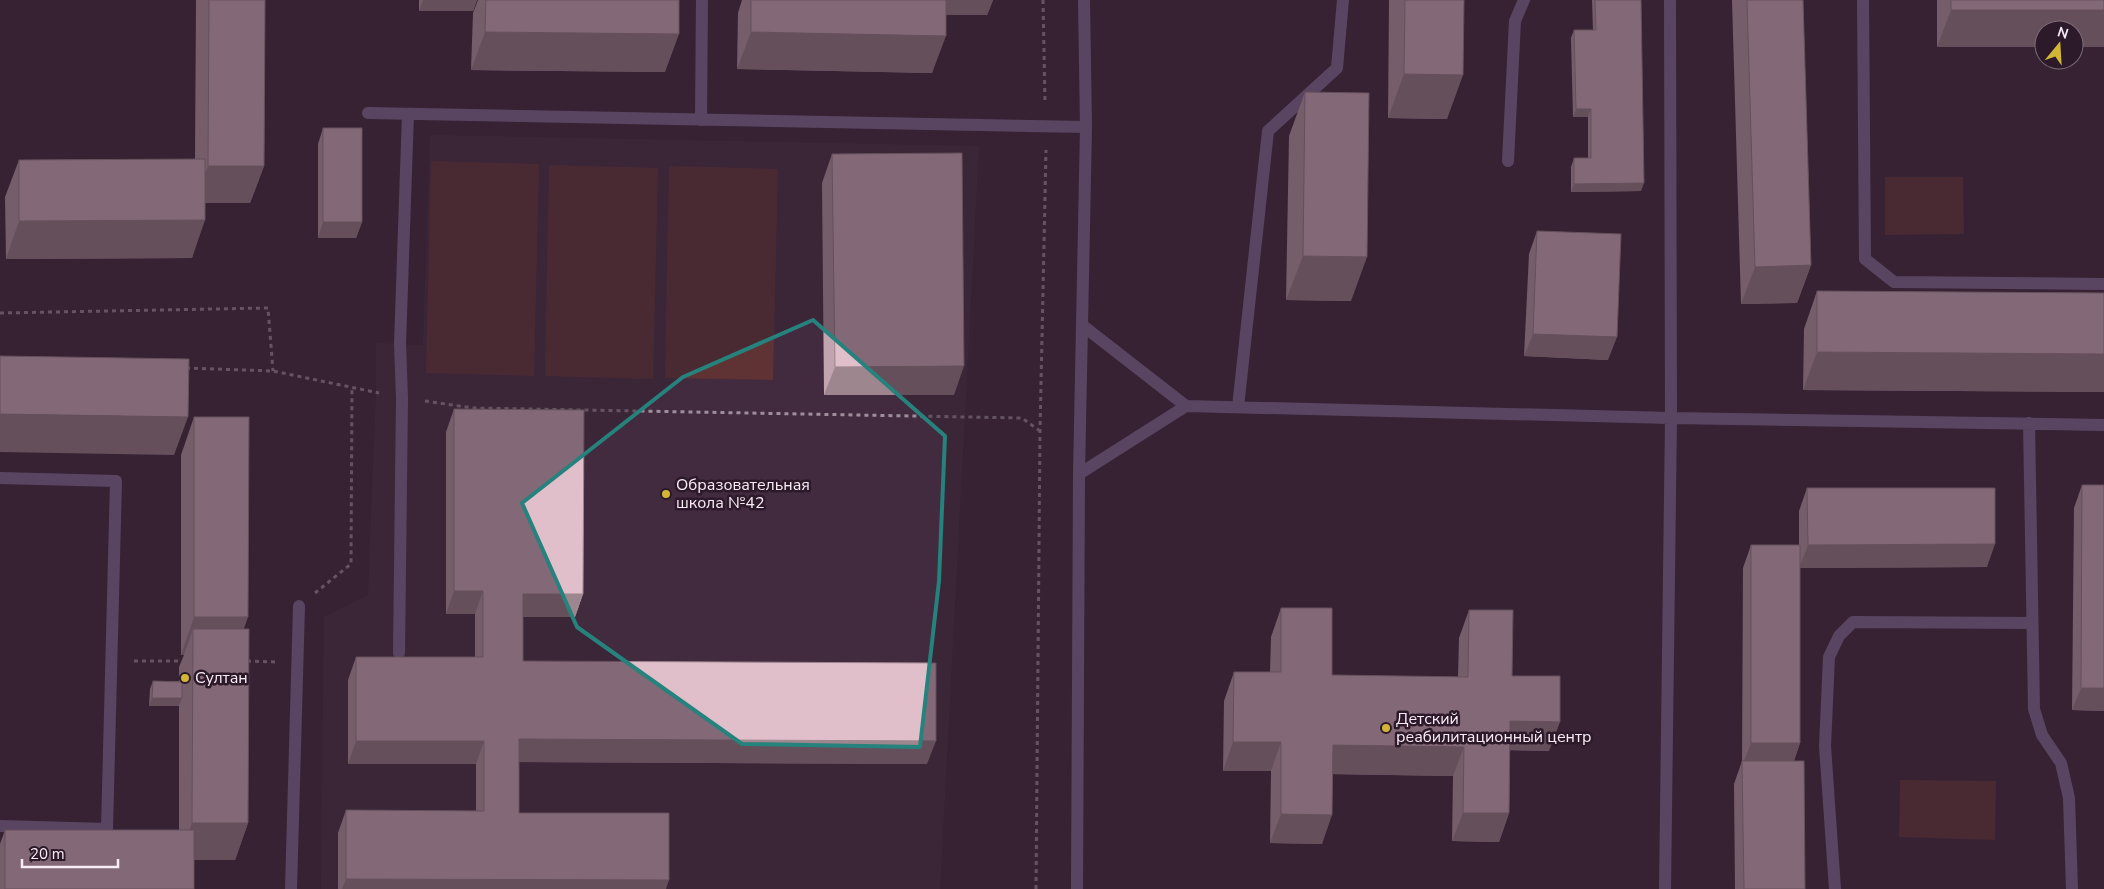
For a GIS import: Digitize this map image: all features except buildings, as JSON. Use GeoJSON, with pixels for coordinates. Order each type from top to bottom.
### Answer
{"type":"FeatureCollection","features":[{"type":"Feature","properties":{"kind":"street"},"geometry":{"type":"LineString","coordinates":[[701,120],[702,0]]}},
{"type":"Feature","properties":{"kind":"street"},"geometry":{"type":"LineString","coordinates":[[1077,889],[1079,474],[1086,127],[1084,0]]}},
{"type":"Feature","properties":{"kind":"street"},"geometry":{"type":"LineString","coordinates":[[1238,407],[1268,131],[1337,68],[1343,0]]}},
{"type":"Feature","properties":{"kind":"street"},"geometry":{"type":"LineString","coordinates":[[1508,161],[1515,21],[1524,0]]}},
{"type":"Feature","properties":{"kind":"street"},"geometry":{"type":"LineString","coordinates":[[1665,889],[1671,418],[1670,0]]}},
{"type":"Feature","properties":{"kind":"street"},"geometry":{"type":"LineString","coordinates":[[1863,0],[1864,259],[1894,282],[2104,284]]}},
{"type":"Feature","properties":{"kind":"street"},"geometry":{"type":"LineString","coordinates":[[368,113],[1046,128],[1086,127]]}},
{"type":"Feature","properties":{"kind":"street"},"geometry":{"type":"LineString","coordinates":[[399,653],[402,398],[400,344],[408,114]]}},
{"type":"Feature","properties":{"kind":"street"},"geometry":{"type":"LineString","coordinates":[[1082,326],[1186,406]]}},
{"type":"Feature","properties":{"kind":"street"},"geometry":{"type":"LineString","coordinates":[[1079,474],[1186,406],[1671,418],[2104,425]]}},
{"type":"Feature","properties":{"kind":"street"},"geometry":{"type":"LineString","coordinates":[[2029,423],[2034,709],[2042,735],[2061,763],[2069,798],[2072,889]]}},
{"type":"Feature","properties":{"kind":"street"},"geometry":{"type":"LineString","coordinates":[[0,478],[116,481],[106,829],[0,826]]}},
{"type":"Feature","properties":{"kind":"street"},"geometry":{"type":"LineString","coordinates":[[291,889],[299,606]]}},
{"type":"Feature","properties":{"kind":"street"},"geometry":{"type":"LineString","coordinates":[[1834,889],[1825,746],[1829,657],[1839,636],[1853,622],[2032,622]]}},
{"type":"Feature","properties":{"kind":"path"},"geometry":{"type":"LineString","coordinates":[[1036,889],[1040,431],[1046,128],[1042,0]]}},
{"type":"Feature","properties":{"kind":"path"},"geometry":{"type":"LineString","coordinates":[[0,314],[268,308],[274,371]]}},
{"type":"Feature","properties":{"kind":"path"},"geometry":{"type":"LineString","coordinates":[[186,368],[274,371],[402,398],[473,408],[1022,418],[1040,431]]}},
{"type":"Feature","properties":{"kind":"path"},"geometry":{"type":"LineString","coordinates":[[299,606],[351,564],[352,387]]}},
{"type":"Feature","properties":{"kind":"path"},"geometry":{"type":"LineString","coordinates":[[111,661],[190,661]]}},
{"type":"Feature","properties":{"kind":"path"},"geometry":{"type":"LineString","coordinates":[[238,661],[297,662]]}},
{"type":"Feature","properties":{"kind":"highlighted area"},"geometry":{"type":"Polygon","coordinates":[[[813,320],[945,436],[939,581],[920,747],[742,744],[577,627],[522,503],[683,377],[813,320]]]}},
{"type":"Feature","properties":{"kind":"shaded area","name":"Образовательная школа №42"},"geometry":{"type":"Polygon","coordinates":[[[430,135],[979,146],[940,889],[321,889],[324,617],[368,595],[376,393],[376,343],[423,345],[430,135]]]}},
{"type":"Feature","properties":{"kind":"shaded area"},"geometry":{"type":"Polygon","coordinates":[[[431,161],[539,164],[534,376],[426,373],[431,161]]]}},
{"type":"Feature","properties":{"kind":"shaded area"},"geometry":{"type":"Polygon","coordinates":[[[549,165],[658,168],[653,379],[545,376],[549,165]]]}},
{"type":"Feature","properties":{"kind":"shaded area"},"geometry":{"type":"Polygon","coordinates":[[[669,166],[778,169],[773,380],[665,378],[669,166]]]}},
{"type":"Feature","properties":{"kind":"shaded area"},"geometry":{"type":"Polygon","coordinates":[[[1885,177],[1963,177],[1964,234],[1885,235],[1885,177]]]}},
{"type":"Feature","properties":{"kind":"shaded area"},"geometry":{"type":"Polygon","coordinates":[[[1900,780],[1996,781],[1995,840],[1899,837],[1900,780]]]}},
{"type":"Feature","properties":{"kind":"place","name":"Образовательная школа №42"},"geometry":{"type":"Point","coordinates":[666,494]}},
{"type":"Feature","properties":{"kind":"place","name":"Султан"},"geometry":{"type":"Point","coordinates":[185,678]}},
{"type":"Feature","properties":{"kind":"place","name":"Детский реабилитационный центр"},"geometry":{"type":"Point","coordinates":[1386,728]}}]}
